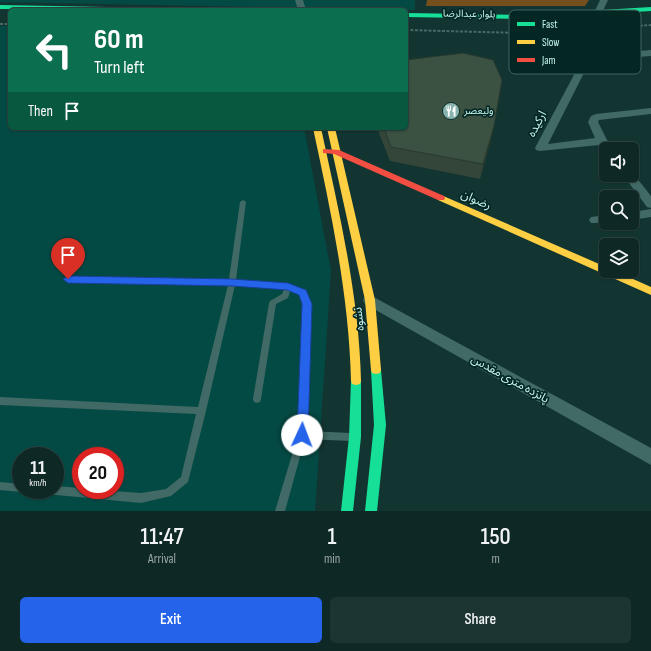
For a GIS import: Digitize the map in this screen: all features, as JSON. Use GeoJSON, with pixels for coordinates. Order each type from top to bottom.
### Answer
{"type":"FeatureCollection","features":[{"type":"Feature","properties":{"kind":"main road"},"geometry":{"type":"LineString","coordinates":[[0,7],[31,8]]}},
{"type":"Feature","properties":{"kind":"main road","name":"بلوار عبدالرضا"},"geometry":{"type":"LineString","coordinates":[[638,10],[651,9]]}},
{"type":"Feature","properties":{"kind":"main road","name":"بلوار عبدالرضا"},"geometry":{"type":"LineString","coordinates":[[408,16],[421,20],[509,25]]}},
{"type":"Feature","properties":{"kind":"main road","name":"بلوار عبدالرضا"},"geometry":{"type":"LineString","coordinates":[[408,23],[421,20],[509,17]]}},
{"type":"Feature","properties":{"kind":"main road","name":"نشوه"},"geometry":{"type":"LineString","coordinates":[[317,130],[360,299],[356,360],[355,437],[347,511]]}},
{"type":"Feature","properties":{"kind":"main road","name":"نشوه"},"geometry":{"type":"LineString","coordinates":[[331,130],[380,425],[371,511]]}},
{"type":"Feature","properties":{"kind":"main road","name":"رضوان"},"geometry":{"type":"LineString","coordinates":[[322,150],[336,152],[599,268]]}},
{"type":"Feature","properties":{"kind":"main road","name":"رضوان"},"geometry":{"type":"LineString","coordinates":[[623,278],[651,290]]}},
{"type":"Feature","properties":{"kind":"street"},"geometry":{"type":"LineString","coordinates":[[599,10],[604,0]]}},
{"type":"Feature","properties":{"kind":"street","name":"ارکیده"},"geometry":{"type":"LineString","coordinates":[[641,54],[651,53]]}},
{"type":"Feature","properties":{"kind":"street","name":"ارکیده"},"geometry":{"type":"LineString","coordinates":[[579,74],[540,148],[599,145]]}},
{"type":"Feature","properties":{"kind":"street"},"geometry":{"type":"LineString","coordinates":[[603,142],[592,122],[595,118],[600,116],[651,111]]}},
{"type":"Feature","properties":{"kind":"street"},"geometry":{"type":"LineString","coordinates":[[639,212],[650,205],[645,188]]}},
{"type":"Feature","properties":{"kind":"street","name":"پانزده متری مقدس"},"geometry":{"type":"LineString","coordinates":[[360,299],[651,457]]}},
{"type":"Feature","properties":{"kind":"lane"},"geometry":{"type":"LineString","coordinates":[[64,492],[141,498],[168,493],[185,479],[232,282],[243,202]]}},
{"type":"Feature","properties":{"kind":"lane"},"geometry":{"type":"LineString","coordinates":[[68,279],[232,282],[288,286],[302,293],[307,304],[302,435],[280,511]]}},
{"type":"Feature","properties":{"kind":"lane"},"geometry":{"type":"LineString","coordinates":[[257,399],[273,303],[286,296],[288,286]]}},
{"type":"Feature","properties":{"kind":"lane"},"geometry":{"type":"LineString","coordinates":[[0,401],[202,411]]}},
{"type":"Feature","properties":{"kind":"lane"},"geometry":{"type":"LineString","coordinates":[[302,435],[355,437]]}},
{"type":"Feature","properties":{"kind":"lane"},"geometry":{"type":"LineString","coordinates":[[0,486],[12,487]]}},
{"type":"Feature","properties":{"kind":"path"},"geometry":{"type":"LineString","coordinates":[[641,26],[651,25]]}},
{"type":"Feature","properties":{"kind":"path"},"geometry":{"type":"LineString","coordinates":[[408,30],[509,33]]}},
{"type":"Feature","properties":{"kind":"shaded area"},"geometry":{"type":"Polygon","coordinates":[[[0,0],[415,0],[415,10],[408,10],[408,8],[311,8],[0,2],[0,0]]]}},
{"type":"Feature","properties":{"kind":"shaded area"},"geometry":{"type":"Polygon","coordinates":[[[427,0],[589,0],[585,6],[426,6],[427,0]]]}},
{"type":"Feature","properties":{"kind":"shaded area"},"geometry":{"type":"Polygon","coordinates":[[[0,26],[8,26],[8,130],[304,130],[331,271],[315,511],[0,511],[0,26]]]}},
{"type":"Feature","properties":{"kind":"building","name":"ولیعصر"},"geometry":{"type":"Polygon","coordinates":[[[463,53],[493,60],[502,80],[494,126],[483,164],[391,147],[385,130],[408,130],[408,60],[463,53]]]}},
{"type":"Feature","properties":{"kind":"traffic: fast"},"geometry":{"type":"LineString","coordinates":[[0,7],[54,8]]}},
{"type":"Feature","properties":{"kind":"traffic: fast"},"geometry":{"type":"LineString","coordinates":[[635,10],[651,9]]}},
{"type":"Feature","properties":{"kind":"traffic: fast"},"geometry":{"type":"LineString","coordinates":[[408,15],[509,17]]}},
{"type":"Feature","properties":{"kind":"traffic: fast"},"geometry":{"type":"LineString","coordinates":[[371,511],[380,425],[376,370]]}},
{"type":"Feature","properties":{"kind":"traffic: fast"},"geometry":{"type":"LineString","coordinates":[[347,511],[355,437],[356,381]]}},
{"type":"Feature","properties":{"kind":"traffic: slow"},"geometry":{"type":"LineString","coordinates":[[317,130],[349,285],[353,317],[356,381]]}},
{"type":"Feature","properties":{"kind":"traffic: slow"},"geometry":{"type":"LineString","coordinates":[[331,130],[370,300],[376,370]]}},
{"type":"Feature","properties":{"kind":"traffic: slow"},"geometry":{"type":"LineString","coordinates":[[441,198],[599,268]]}},
{"type":"Feature","properties":{"kind":"traffic: slow"},"geometry":{"type":"LineString","coordinates":[[622,278],[651,291]]}},
{"type":"Feature","properties":{"kind":"traffic: jam"},"geometry":{"type":"LineString","coordinates":[[326,151],[336,152],[441,198]]}},
{"type":"Feature","properties":{"kind":"place","name":"ولیعصر"},"geometry":{"type":"Point","coordinates":[451,111]}},
{"type":"Feature","properties":{"kind":"route"},"geometry":{"type":"LineString","coordinates":[[68,279],[232,282],[288,286],[302,293],[307,304],[302,435]]}}]}
